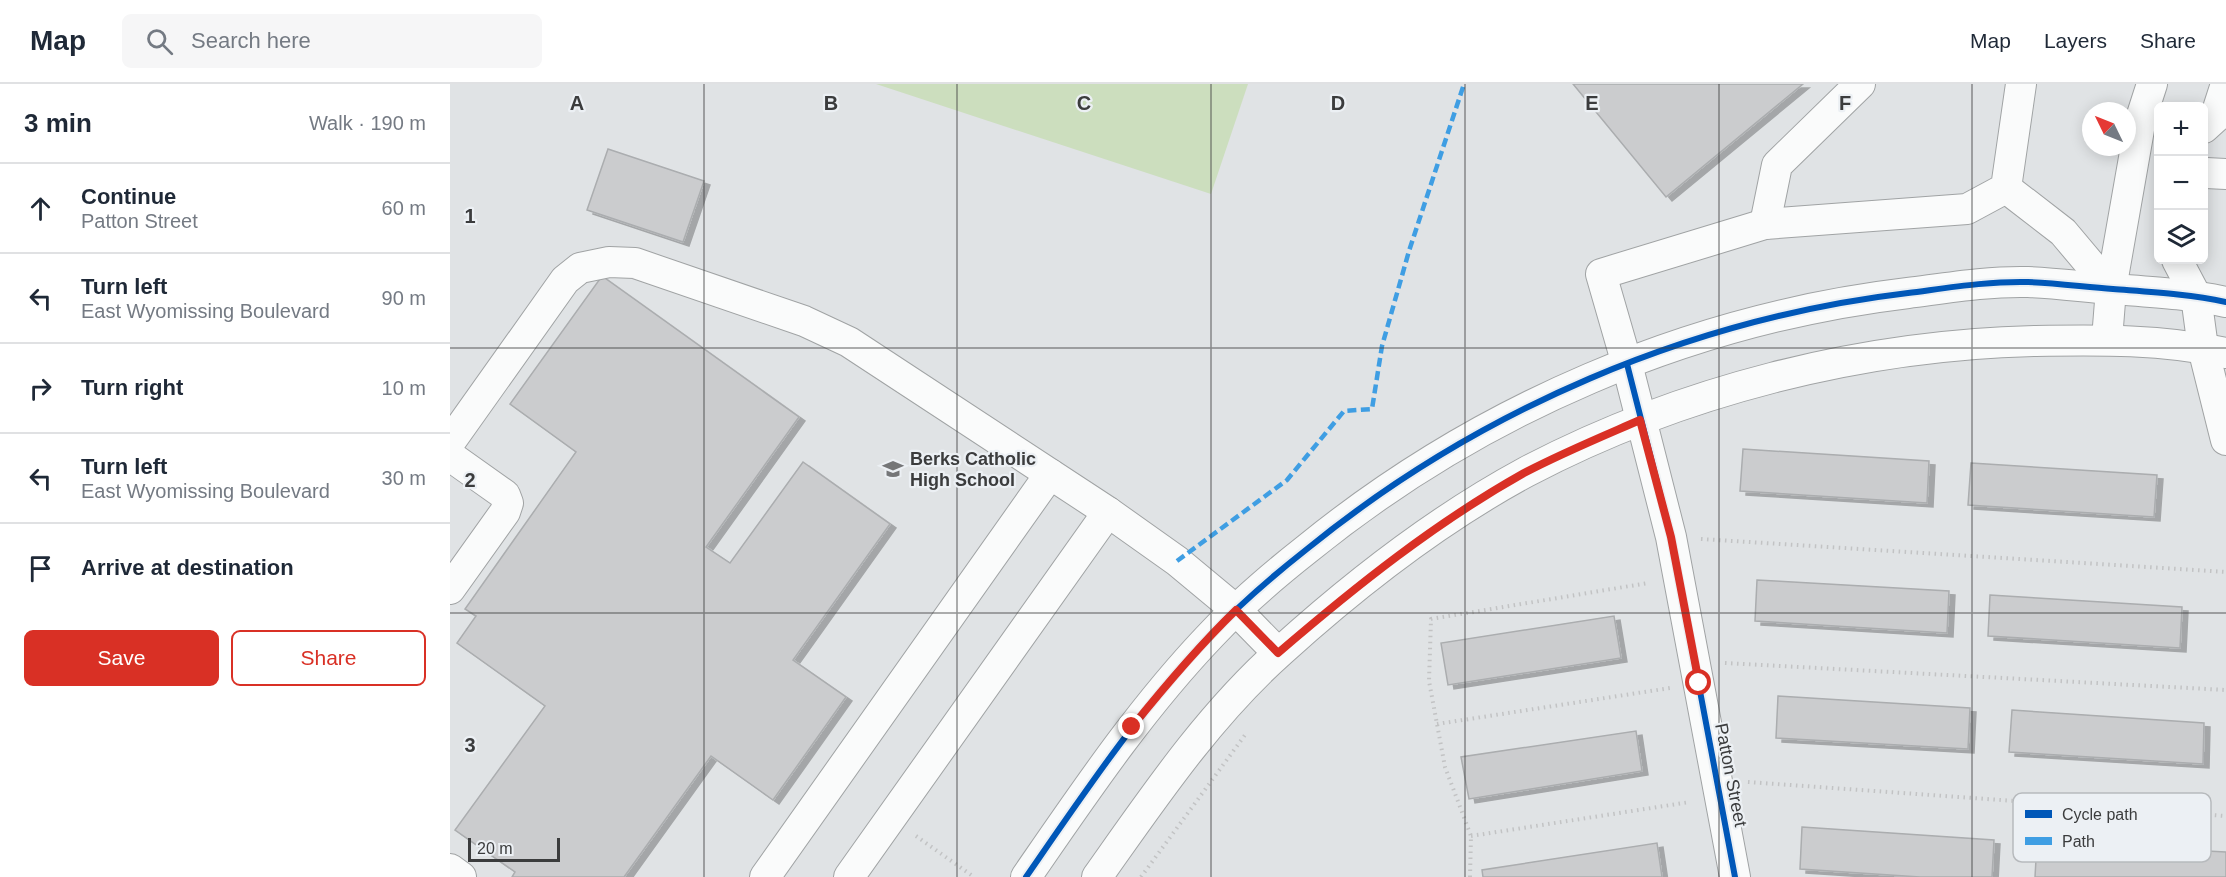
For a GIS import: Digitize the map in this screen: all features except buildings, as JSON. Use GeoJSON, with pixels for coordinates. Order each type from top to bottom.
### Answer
{"type":"FeatureCollection","features":[{"type":"Feature","properties":{"kind":"street"},"geometry":{"type":"LineString","coordinates":[[1860,84],[1777,165],[1765,224],[1967,209],[2006,188]]}},
{"type":"Feature","properties":{"kind":"street"},"geometry":{"type":"LineString","coordinates":[[2006,188],[2021,84]]}},
{"type":"Feature","properties":{"kind":"street"},"geometry":{"type":"LineString","coordinates":[[2107,339],[2111,289],[2150,120],[2152,84]]}},
{"type":"Feature","properties":{"kind":"street"},"geometry":{"type":"LineString","coordinates":[[2208,124],[2215,118],[2226,84]]}},
{"type":"Feature","properties":{"kind":"street"},"geometry":{"type":"LineString","coordinates":[[2006,188],[2063,232],[2111,289]]}},
{"type":"Feature","properties":{"kind":"street","name":"Patton Street"},"geometry":{"type":"LineString","coordinates":[[1736,877],[1671,537],[1627,364],[1601,274],[1765,224]]}},
{"type":"Feature","properties":{"kind":"street"},"geometry":{"type":"LineString","coordinates":[[450,442],[565,280],[580,268],[609,262],[635,263],[804,321],[849,342],[1108,512],[1177,561],[1236,610],[1278,653]]}},
{"type":"Feature","properties":{"kind":"street"},"geometry":{"type":"LineString","coordinates":[[2179,264],[2196,296],[2214,350],[2226,440]]}},
{"type":"Feature","properties":{"kind":"street"},"geometry":{"type":"LineString","coordinates":[[1026,877],[1132,727],[1183,666],[1236,610],[1344,519],[1437,456],[1521,409],[1627,364],[1706,336],[1782,314],[1871,297],[1953,287],[2025,282],[2196,296],[2226,302]]}},
{"type":"Feature","properties":{"kind":"street"},"geometry":{"type":"LineString","coordinates":[[1097,877],[1185,756],[1242,689],[1278,653],[1364,581],[1464,509],[1526,473],[1585,444],[1640,420],[1786,374],[1874,355],[1976,342],[2107,339],[2156,342],[2214,350]]}},
{"type":"Feature","properties":{"kind":"street"},"geometry":{"type":"LineString","coordinates":[[450,456],[505,495],[508,503],[505,513],[450,589]]}},
{"type":"Feature","properties":{"kind":"street"},"geometry":{"type":"LineString","coordinates":[[765,877],[1050,474]]}},
{"type":"Feature","properties":{"kind":"street"},"geometry":{"type":"LineString","coordinates":[[849,877],[1108,512]]}},
{"type":"Feature","properties":{"kind":"street"},"geometry":{"type":"LineString","coordinates":[[450,869],[461,877]]}},
{"type":"Feature","properties":{"kind":"path"},"geometry":{"type":"LineString","coordinates":[[1671,537],[2226,572]]}},
{"type":"Feature","properties":{"kind":"path"},"geometry":{"type":"LineString","coordinates":[[1470,877],[1471,836],[1445,767],[1429,681],[1431,619],[1678,578]]}},
{"type":"Feature","properties":{"kind":"path"},"geometry":{"type":"LineString","coordinates":[[1437,724],[1696,672],[2226,690]]}},
{"type":"Feature","properties":{"kind":"path"},"geometry":{"type":"LineString","coordinates":[[1141,877],[1247,733]]}},
{"type":"Feature","properties":{"kind":"path"},"geometry":{"type":"LineString","coordinates":[[1471,836],[1719,789],[2013,805]]}},
{"type":"Feature","properties":{"kind":"path"},"geometry":{"type":"LineString","coordinates":[[2211,815],[2226,816]]}},
{"type":"Feature","properties":{"kind":"green space"},"geometry":{"type":"Polygon","coordinates":[[[876,84],[1248,84],[1211,194],[876,84]]]}},
{"type":"Feature","properties":{"kind":"marked path"},"geometry":{"type":"LineString","coordinates":[[1177,561],[1287,480],[1344,411],[1372,409],[1382,346],[1409,251],[1464,84]]}},
{"type":"Feature","properties":{"kind":"cycle path"},"geometry":{"type":"LineString","coordinates":[[1026,877],[1137,721],[1186,662],[1234,611],[1295,559],[1373,499],[1442,454],[1515,414],[1590,379],[1667,349],[1746,324],[1826,306],[1908,293],[1983,284],[2028,282],[2170,294],[2226,302]]}},
{"type":"Feature","properties":{"kind":"cycle path"},"geometry":{"type":"LineString","coordinates":[[1627,364],[1671,537],[1735,877]]}},
{"type":"Feature","properties":{"kind":"place","name":"Berks Catholic High School"},"geometry":{"type":"Point","coordinates":[893,469]}},
{"type":"Feature","properties":{"kind":"route"},"geometry":{"type":"LineString","coordinates":[[1132,727],[1211,634],[1236,610],[1278,653],[1409,547],[1464,509],[1526,473],[1640,420],[1671,537],[1699,683]]}}]}
